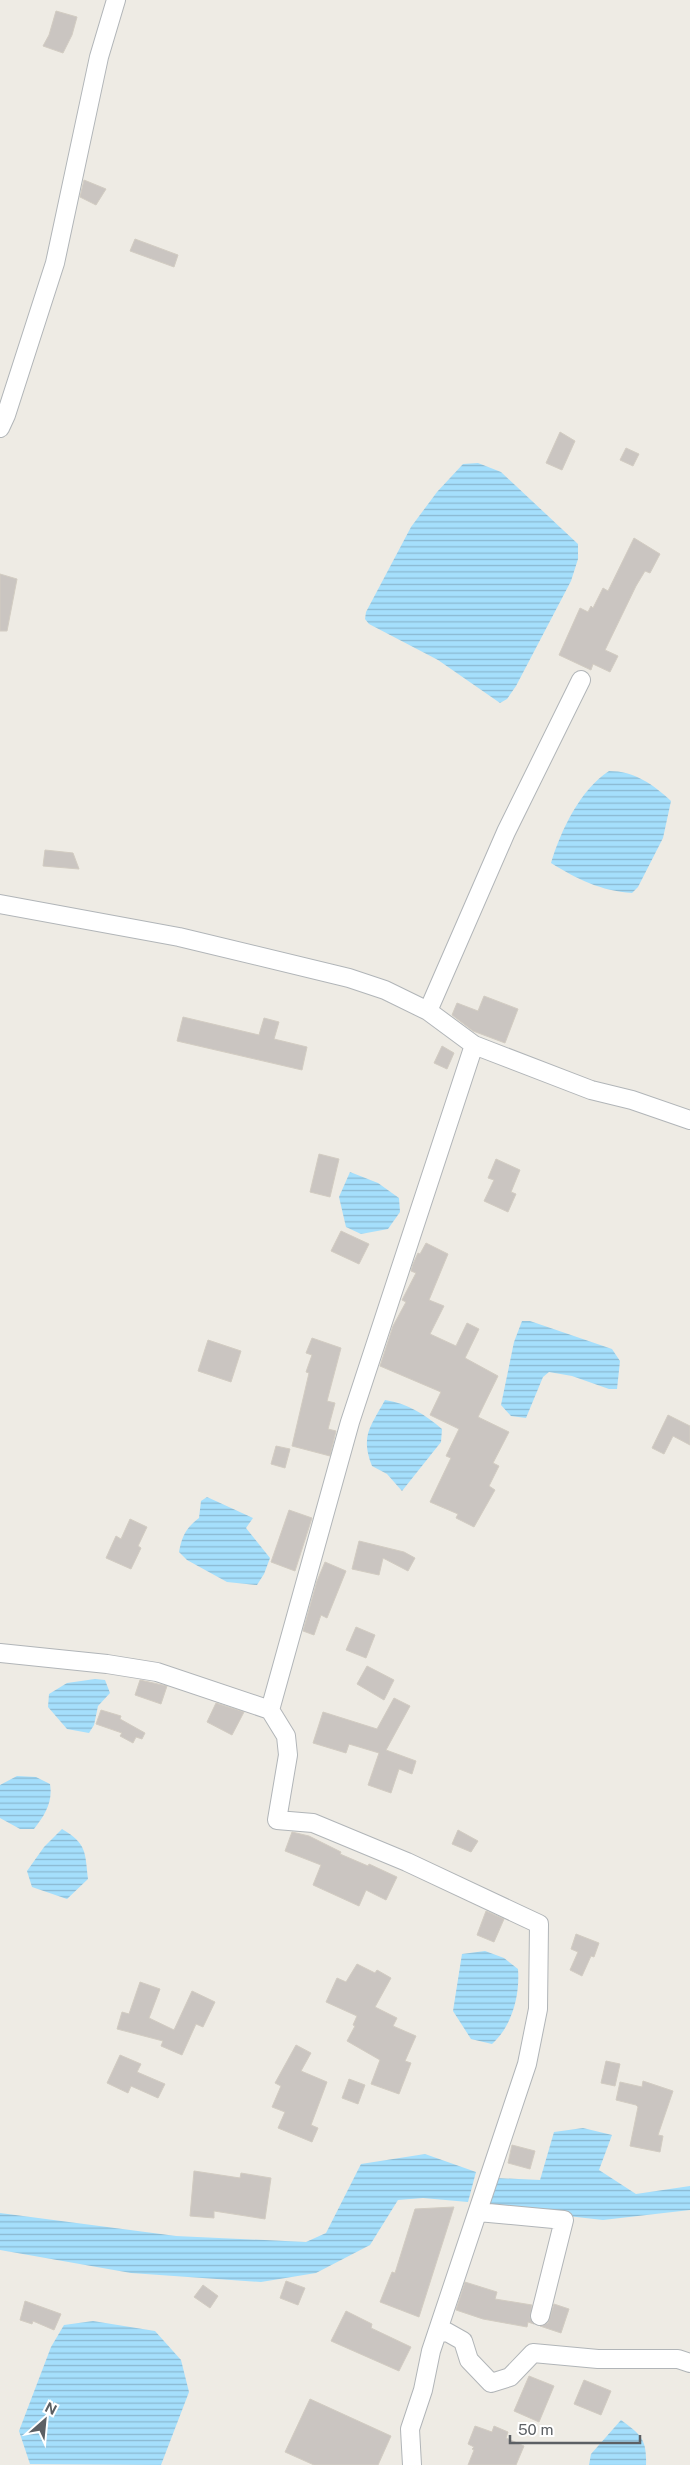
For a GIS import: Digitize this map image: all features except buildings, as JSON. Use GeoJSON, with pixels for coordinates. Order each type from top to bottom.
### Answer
{"type":"FeatureCollection","features":[{"type":"Feature","properties":{"kind":"street"},"geometry":{"type":"LineString","coordinates":[[0,428],[6,415],[54,263],[98,57],[116,0]]}},
{"type":"Feature","properties":{"kind":"street"},"geometry":{"type":"LineString","coordinates":[[428,1011],[506,832],[581,680]]}},
{"type":"Feature","properties":{"kind":"street"},"geometry":{"type":"LineString","coordinates":[[0,904],[179,937],[349,978],[385,990],[428,1011],[474,1045],[591,1090],[632,1100],[690,1120]]}},
{"type":"Feature","properties":{"kind":"street"},"geometry":{"type":"LineString","coordinates":[[270,1710],[350,1422],[474,1045]]}},
{"type":"Feature","properties":{"kind":"street"},"geometry":{"type":"LineString","coordinates":[[0,1653],[108,1664],[157,1672],[270,1710],[286,1736],[288,1755],[277,1820],[313,1823],[407,1862],[539,1924],[538,2009],[527,2064],[437,2333],[410,2429],[412,2465]]}},
{"type":"Feature","properties":{"kind":"street"},"geometry":{"type":"LineString","coordinates":[[478,2212],[564,2220],[540,2316]]}},
{"type":"Feature","properties":{"kind":"street"},"geometry":{"type":"LineString","coordinates":[[437,2333],[447,2332],[463,2341],[469,2360],[491,2383],[510,2377],[533,2353],[598,2359],[678,2359],[690,2363]]}},
{"type":"Feature","properties":{"kind":"water"},"geometry":{"type":"Polygon","coordinates":[[[478,463],[501,472],[578,544],[578,559],[571,581],[516,686],[507,699],[500,703],[438,660],[369,624],[365,619],[366,612],[411,527],[437,492],[463,464],[478,463]]]}},
{"type":"Feature","properties":{"kind":"water"},"geometry":{"type":"Polygon","coordinates":[[[609,771],[635,776],[657,789],[671,801],[663,838],[638,887],[632,893],[600,887],[570,874],[551,863],[560,837],[573,812],[589,789],[609,771]]]}},
{"type":"Feature","properties":{"kind":"water"},"geometry":{"type":"Polygon","coordinates":[[[350,1172],[378,1183],[399,1198],[400,1212],[388,1229],[361,1234],[346,1227],[339,1197],[350,1172]]]}},
{"type":"Feature","properties":{"kind":"water"},"geometry":{"type":"Polygon","coordinates":[[[522,1321],[530,1321],[612,1349],[620,1361],[617,1389],[609,1389],[572,1376],[549,1372],[543,1377],[526,1418],[511,1416],[501,1405],[514,1342],[522,1321]]]}},
{"type":"Feature","properties":{"kind":"water"},"geometry":{"type":"Polygon","coordinates":[[[385,1400],[416,1410],[442,1429],[441,1442],[402,1491],[387,1474],[372,1466],[367,1446],[369,1431],[385,1400]]]}},
{"type":"Feature","properties":{"kind":"water"},"geometry":{"type":"Polygon","coordinates":[[[207,1497],[253,1518],[246,1528],[270,1558],[264,1574],[257,1585],[227,1582],[187,1560],[179,1552],[185,1533],[199,1518],[201,1501],[207,1497]]]}},
{"type":"Feature","properties":{"kind":"water"},"geometry":{"type":"Polygon","coordinates":[[[95,1679],[105,1680],[110,1693],[98,1706],[94,1725],[89,1733],[67,1729],[48,1707],[49,1694],[67,1683],[95,1679]]]}},
{"type":"Feature","properties":{"kind":"water"},"geometry":{"type":"Polygon","coordinates":[[[17,1776],[36,1777],[50,1784],[51,1791],[47,1808],[42,1819],[34,1829],[20,1829],[0,1818],[0,1785],[17,1776]]]}},
{"type":"Feature","properties":{"kind":"water"},"geometry":{"type":"Polygon","coordinates":[[[62,1829],[80,1844],[85,1855],[88,1879],[67,1899],[32,1887],[27,1871],[44,1847],[62,1829]]]}},
{"type":"Feature","properties":{"kind":"water"},"geometry":{"type":"Polygon","coordinates":[[[485,1951],[504,1958],[518,1969],[518,1990],[510,2019],[499,2037],[492,2044],[471,2039],[453,2011],[462,1954],[485,1951]]]}},
{"type":"Feature","properties":{"kind":"water"},"geometry":{"type":"Polygon","coordinates":[[[583,2128],[612,2135],[599,2170],[636,2194],[690,2186],[690,2210],[603,2220],[489,2207],[495,2178],[540,2180],[554,2132],[583,2128]]]}},
{"type":"Feature","properties":{"kind":"water"},"geometry":{"type":"Polygon","coordinates":[[[425,2154],[476,2172],[468,2202],[423,2198],[398,2200],[370,2245],[316,2273],[261,2282],[131,2273],[0,2250],[0,2213],[176,2236],[306,2242],[326,2233],[361,2164],[425,2154]]]}},
{"type":"Feature","properties":{"kind":"water"},"geometry":{"type":"Polygon","coordinates":[[[93,2321],[155,2331],[181,2360],[189,2392],[161,2465],[30,2464],[19,2431],[51,2347],[64,2325],[93,2321]]]}},
{"type":"Feature","properties":{"kind":"water"},"geometry":{"type":"Polygon","coordinates":[[[621,2420],[638,2434],[644,2443],[646,2465],[589,2465],[591,2454],[621,2420]]]}}]}
